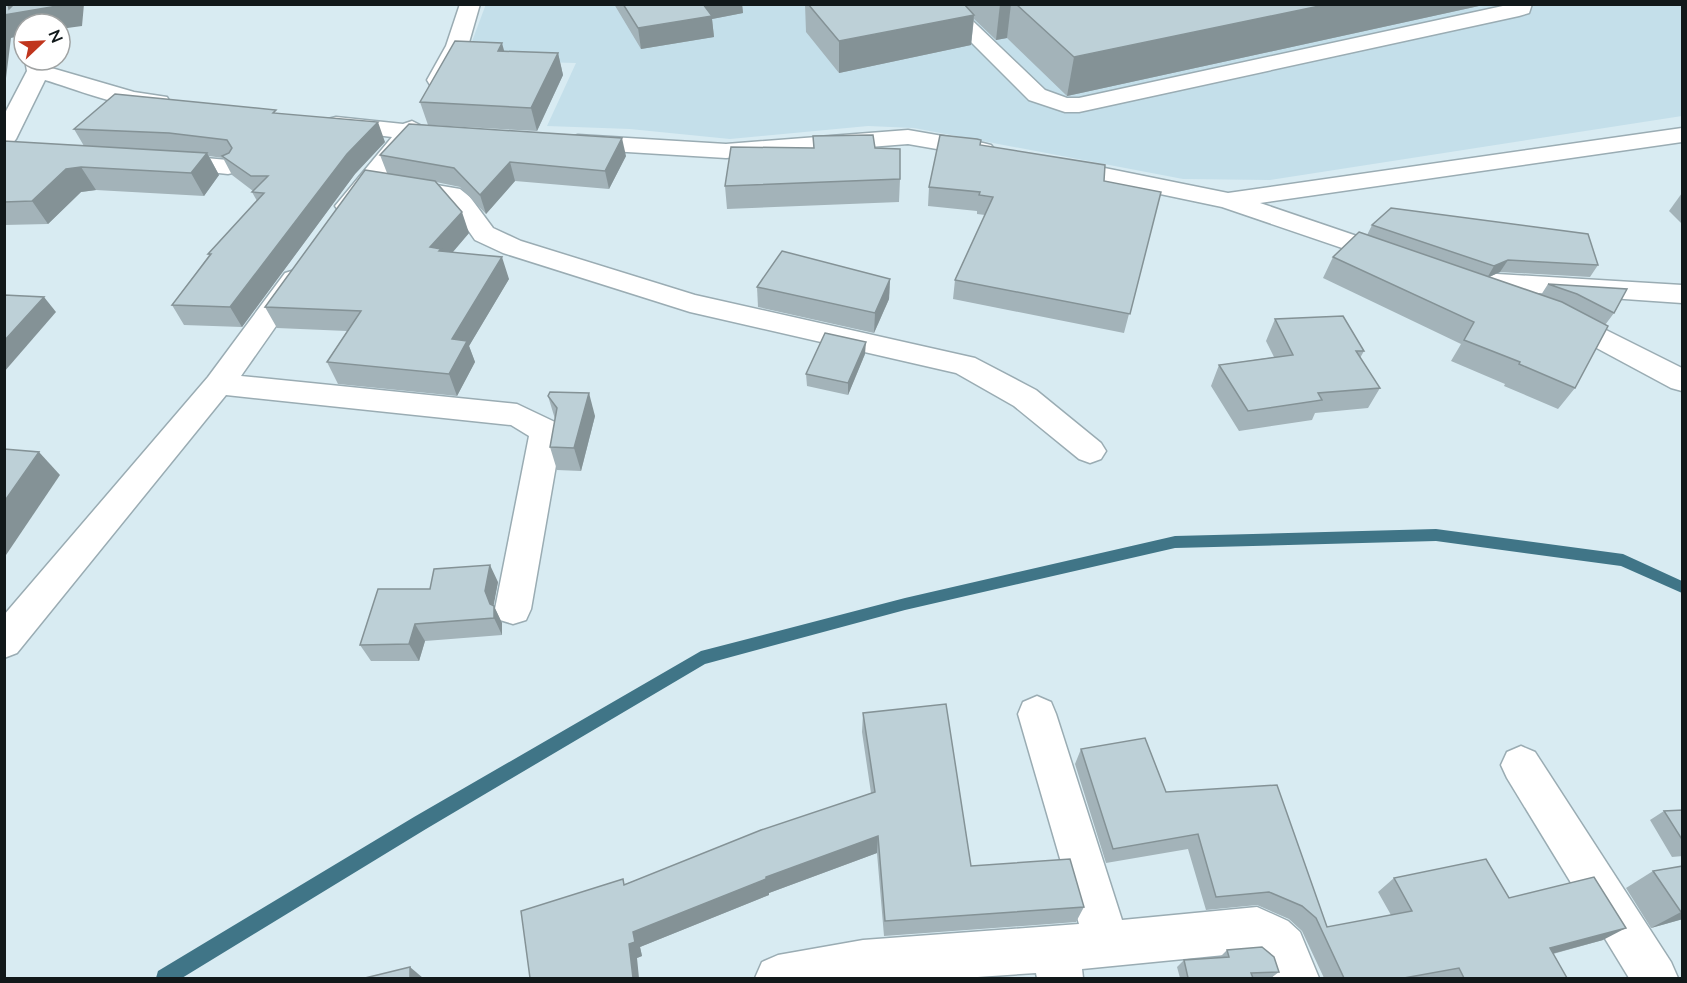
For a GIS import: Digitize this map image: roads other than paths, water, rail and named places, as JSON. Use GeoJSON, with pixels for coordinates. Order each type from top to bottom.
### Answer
{"type":"FeatureCollection","features":[{"type":"Feature","properties":{"kind":"street"},"geometry":{"type":"LineString","coordinates":[[333,226],[366,180],[409,133],[457,45],[470,4]]}},
{"type":"Feature","properties":{"kind":"street"},"geometry":{"type":"LineString","coordinates":[[943,4],[1037,95],[1065,105],[1079,105],[1519,10],[1522,9],[1522,4]]}},
{"type":"Feature","properties":{"kind":"street"},"geometry":{"type":"LineString","coordinates":[[8,150],[35,72]]}},
{"type":"Feature","properties":{"kind":"street"},"geometry":{"type":"LineString","coordinates":[[57,72],[132,99],[178,104]]}},
{"type":"Feature","properties":{"kind":"street"},"geometry":{"type":"LineString","coordinates":[[316,121],[409,133],[468,136]]}},
{"type":"Feature","properties":{"kind":"street"},"geometry":{"type":"LineString","coordinates":[[1228,201],[1683,135]]}},
{"type":"Feature","properties":{"kind":"street"},"geometry":{"type":"LineString","coordinates":[[550,141],[726,151],[908,137],[1005,155]]}},
{"type":"Feature","properties":{"kind":"street"},"geometry":{"type":"LineString","coordinates":[[145,161],[228,167]]}},
{"type":"Feature","properties":{"kind":"street"},"geometry":{"type":"LineString","coordinates":[[1040,162],[1228,201],[1558,315],[1683,381]]}},
{"type":"Feature","properties":{"kind":"street"},"geometry":{"type":"LineString","coordinates":[[366,180],[451,194],[461,202],[484,234],[494,241],[690,303],[965,364],[1025,398],[1090,451]]}},
{"type":"Feature","properties":{"kind":"street"},"geometry":{"type":"LineString","coordinates":[[4,642],[219,384],[313,254]]}},
{"type":"Feature","properties":{"kind":"street"},"geometry":{"type":"LineString","coordinates":[[1437,273],[1683,294]]}},
{"type":"Feature","properties":{"kind":"street"},"geometry":{"type":"LineString","coordinates":[[219,384],[518,416],[546,431],[513,609]]}},
{"type":"Feature","properties":{"kind":"street"},"geometry":{"type":"LineString","coordinates":[[1037,714],[1107,943]]}},
{"type":"Feature","properties":{"kind":"street"},"geometry":{"type":"LineString","coordinates":[[1521,765],[1655,978]]}},
{"type":"Feature","properties":{"kind":"street"},"geometry":{"type":"LineString","coordinates":[[778,978],[863,963],[1058,964],[1107,943],[1257,929],[1272,934],[1286,948],[1296,978]]}},
{"type":"Feature","properties":{"kind":"waterway"},"geometry":{"type":"LineString","coordinates":[[165,978],[420,823],[701,658],[905,604],[1175,542],[1436,535],[1623,560],[1682,587]]}}]}
